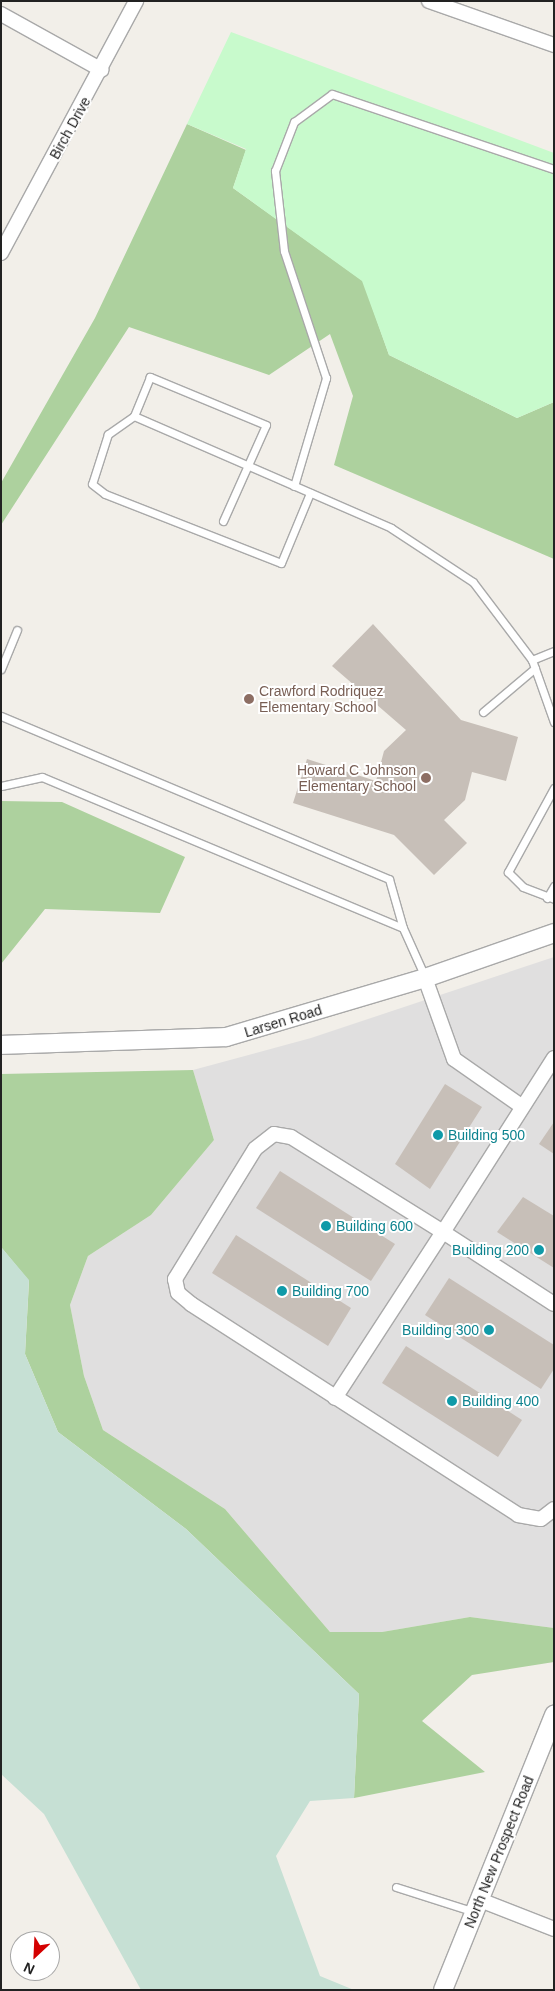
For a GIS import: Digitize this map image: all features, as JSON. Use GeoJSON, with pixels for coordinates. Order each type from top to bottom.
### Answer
{"type":"FeatureCollection","features":[{"type":"Feature","properties":{"kind":"street","name":"Birch Drive"},"geometry":{"type":"LineString","coordinates":[[1,253],[102,70],[136,1]]}},
{"type":"Feature","properties":{"kind":"street"},"geometry":{"type":"LineString","coordinates":[[429,1],[554,45]]}},
{"type":"Feature","properties":{"kind":"street"},"geometry":{"type":"LineString","coordinates":[[1,14],[102,70]]}},
{"type":"Feature","properties":{"kind":"street","name":"Larsen Road"},"geometry":{"type":"LineString","coordinates":[[1,1045],[226,1037],[425,978],[554,933]]}},
{"type":"Feature","properties":{"kind":"street"},"geometry":{"type":"LineString","coordinates":[[425,978],[454,1059],[522,1106]]}},
{"type":"Feature","properties":{"kind":"street"},"geometry":{"type":"LineString","coordinates":[[335,1398],[554,1058]]}},
{"type":"Feature","properties":{"kind":"street"},"geometry":{"type":"LineString","coordinates":[[554,1304],[443,1232],[283,1134],[263,1139],[244,1165],[180,1264],[175,1287],[191,1304],[518,1515],[541,1519],[554,1509]]}},
{"type":"Feature","properties":{"kind":"street","name":"North New Prospect Road"},"geometry":{"type":"LineString","coordinates":[[443,1990],[554,1715]]}},
{"type":"Feature","properties":{"kind":"street"},"geometry":{"type":"LineString","coordinates":[[478,1906],[554,1929]]}},
{"type":"Feature","properties":{"kind":"lane"},"geometry":{"type":"LineString","coordinates":[[294,486],[326,378],[284,251],[275,171],[294,122],[332,94],[554,169]]}},
{"type":"Feature","properties":{"kind":"lane"},"geometry":{"type":"LineString","coordinates":[[223,521],[266,425],[150,376],[134,416],[108,434],[92,484],[105,494],[281,563],[310,493]]}},
{"type":"Feature","properties":{"kind":"lane"},"geometry":{"type":"LineString","coordinates":[[134,416],[391,528],[473,582],[532,660],[554,722]]}},
{"type":"Feature","properties":{"kind":"lane"},"geometry":{"type":"LineString","coordinates":[[1,669],[17,630]]}},
{"type":"Feature","properties":{"kind":"lane"},"geometry":{"type":"LineString","coordinates":[[532,660],[554,651]]}},
{"type":"Feature","properties":{"kind":"lane"},"geometry":{"type":"LineString","coordinates":[[483,712],[535,668]]}},
{"type":"Feature","properties":{"kind":"lane"},"geometry":{"type":"LineString","coordinates":[[1,716],[388,879],[403,928],[425,978]]}},
{"type":"Feature","properties":{"kind":"lane"},"geometry":{"type":"LineString","coordinates":[[1,786],[42,777],[403,928]]}},
{"type":"Feature","properties":{"kind":"lane"},"geometry":{"type":"LineString","coordinates":[[554,788],[508,872],[523,887],[550,899],[554,886]]}},
{"type":"Feature","properties":{"kind":"lane"},"geometry":{"type":"LineString","coordinates":[[396,1887],[478,1906]]}},
{"type":"Feature","properties":{"kind":"shaded area"},"geometry":{"type":"Polygon","coordinates":[[[554,957],[554,1628],[470,1617],[382,1632],[330,1632],[225,1509],[103,1430],[84,1376],[70,1305],[88,1256],[151,1215],[214,1140],[193,1070],[311,1038],[554,957]]]}},
{"type":"Feature","properties":{"kind":"green space"},"geometry":{"type":"Polygon","coordinates":[[[231,32],[554,153],[554,402],[517,418],[389,355],[362,281],[233,188],[246,149],[187,124],[231,32]]]}},
{"type":"Feature","properties":{"kind":"green space"},"geometry":{"type":"Polygon","coordinates":[[[187,124],[246,150],[233,188],[363,281],[389,355],[517,418],[554,402],[554,559],[334,465],[353,396],[330,334],[269,375],[129,327],[1,525],[1,483],[95,318],[187,124]]]}},
{"type":"Feature","properties":{"kind":"green space"},"geometry":{"type":"Polygon","coordinates":[[[1,801],[62,802],[185,857],[160,913],[45,909],[1,964],[1,801]]]}},
{"type":"Feature","properties":{"kind":"green space"},"geometry":{"type":"Polygon","coordinates":[[[193,1070],[214,1140],[151,1215],[88,1256],[70,1305],[84,1376],[103,1430],[225,1509],[330,1632],[382,1632],[470,1617],[554,1628],[554,1662],[472,1675],[422,1721],[485,1772],[354,1798],[359,1694],[186,1529],[58,1432],[25,1354],[29,1281],[1,1247],[1,1074],[193,1070]]]}},
{"type":"Feature","properties":{"kind":"green space"},"geometry":{"type":"Polygon","coordinates":[[[1,1247],[29,1280],[25,1354],[58,1432],[186,1529],[359,1694],[354,1798],[310,1801],[276,1856],[320,1976],[354,1990],[141,1990],[44,1814],[1,1774],[1,1247]]]}},
{"type":"Feature","properties":{"kind":"building"},"geometry":{"type":"Polygon","coordinates":[[[373,624],[461,720],[518,737],[506,781],[472,772],[465,800],[444,820],[467,843],[434,875],[394,835],[293,803],[307,759],[376,781],[384,751],[406,730],[332,666],[373,624]]]}},
{"type":"Feature","properties":{"kind":"building","name":"Building 500"},"geometry":{"type":"Polygon","coordinates":[[[445,1084],[482,1107],[430,1189],[395,1164],[445,1084]]]}},
{"type":"Feature","properties":{"kind":"building"},"geometry":{"type":"Polygon","coordinates":[[[554,1122],[554,1154],[539,1144],[554,1122]]]}},
{"type":"Feature","properties":{"kind":"building","name":"Building 600"},"geometry":{"type":"Polygon","coordinates":[[[280,1171],[395,1244],[371,1281],[256,1208],[280,1171]]]}},
{"type":"Feature","properties":{"kind":"building","name":"Building 200"},"geometry":{"type":"Polygon","coordinates":[[[523,1197],[554,1216],[554,1268],[497,1232],[523,1197]]]}},
{"type":"Feature","properties":{"kind":"building","name":"Building 700"},"geometry":{"type":"Polygon","coordinates":[[[236,1235],[351,1308],[328,1346],[212,1273],[236,1235]]]}},
{"type":"Feature","properties":{"kind":"building","name":"Building 300"},"geometry":{"type":"Polygon","coordinates":[[[449,1278],[554,1345],[554,1369],[541,1389],[425,1315],[449,1278]]]}},
{"type":"Feature","properties":{"kind":"building","name":"Building 400"},"geometry":{"type":"Polygon","coordinates":[[[406,1346],[522,1420],[498,1457],[382,1383],[406,1346]]]}},
{"type":"Feature","properties":{"kind":"place","name":"Crawford Rodriquez Elementary School"},"geometry":{"type":"Point","coordinates":[249,699]}},
{"type":"Feature","properties":{"kind":"place","name":"Howard C Johnson Elementary School"},"geometry":{"type":"Point","coordinates":[426,778]}},
{"type":"Feature","properties":{"kind":"place","name":"Building 500"},"geometry":{"type":"Point","coordinates":[438,1135]}},
{"type":"Feature","properties":{"kind":"place","name":"Building 600"},"geometry":{"type":"Point","coordinates":[326,1226]}},
{"type":"Feature","properties":{"kind":"place","name":"Building 200"},"geometry":{"type":"Point","coordinates":[539,1250]}},
{"type":"Feature","properties":{"kind":"place","name":"Building 700"},"geometry":{"type":"Point","coordinates":[282,1291]}},
{"type":"Feature","properties":{"kind":"place","name":"Building 300"},"geometry":{"type":"Point","coordinates":[489,1330]}},
{"type":"Feature","properties":{"kind":"place","name":"Building 400"},"geometry":{"type":"Point","coordinates":[452,1401]}}]}
